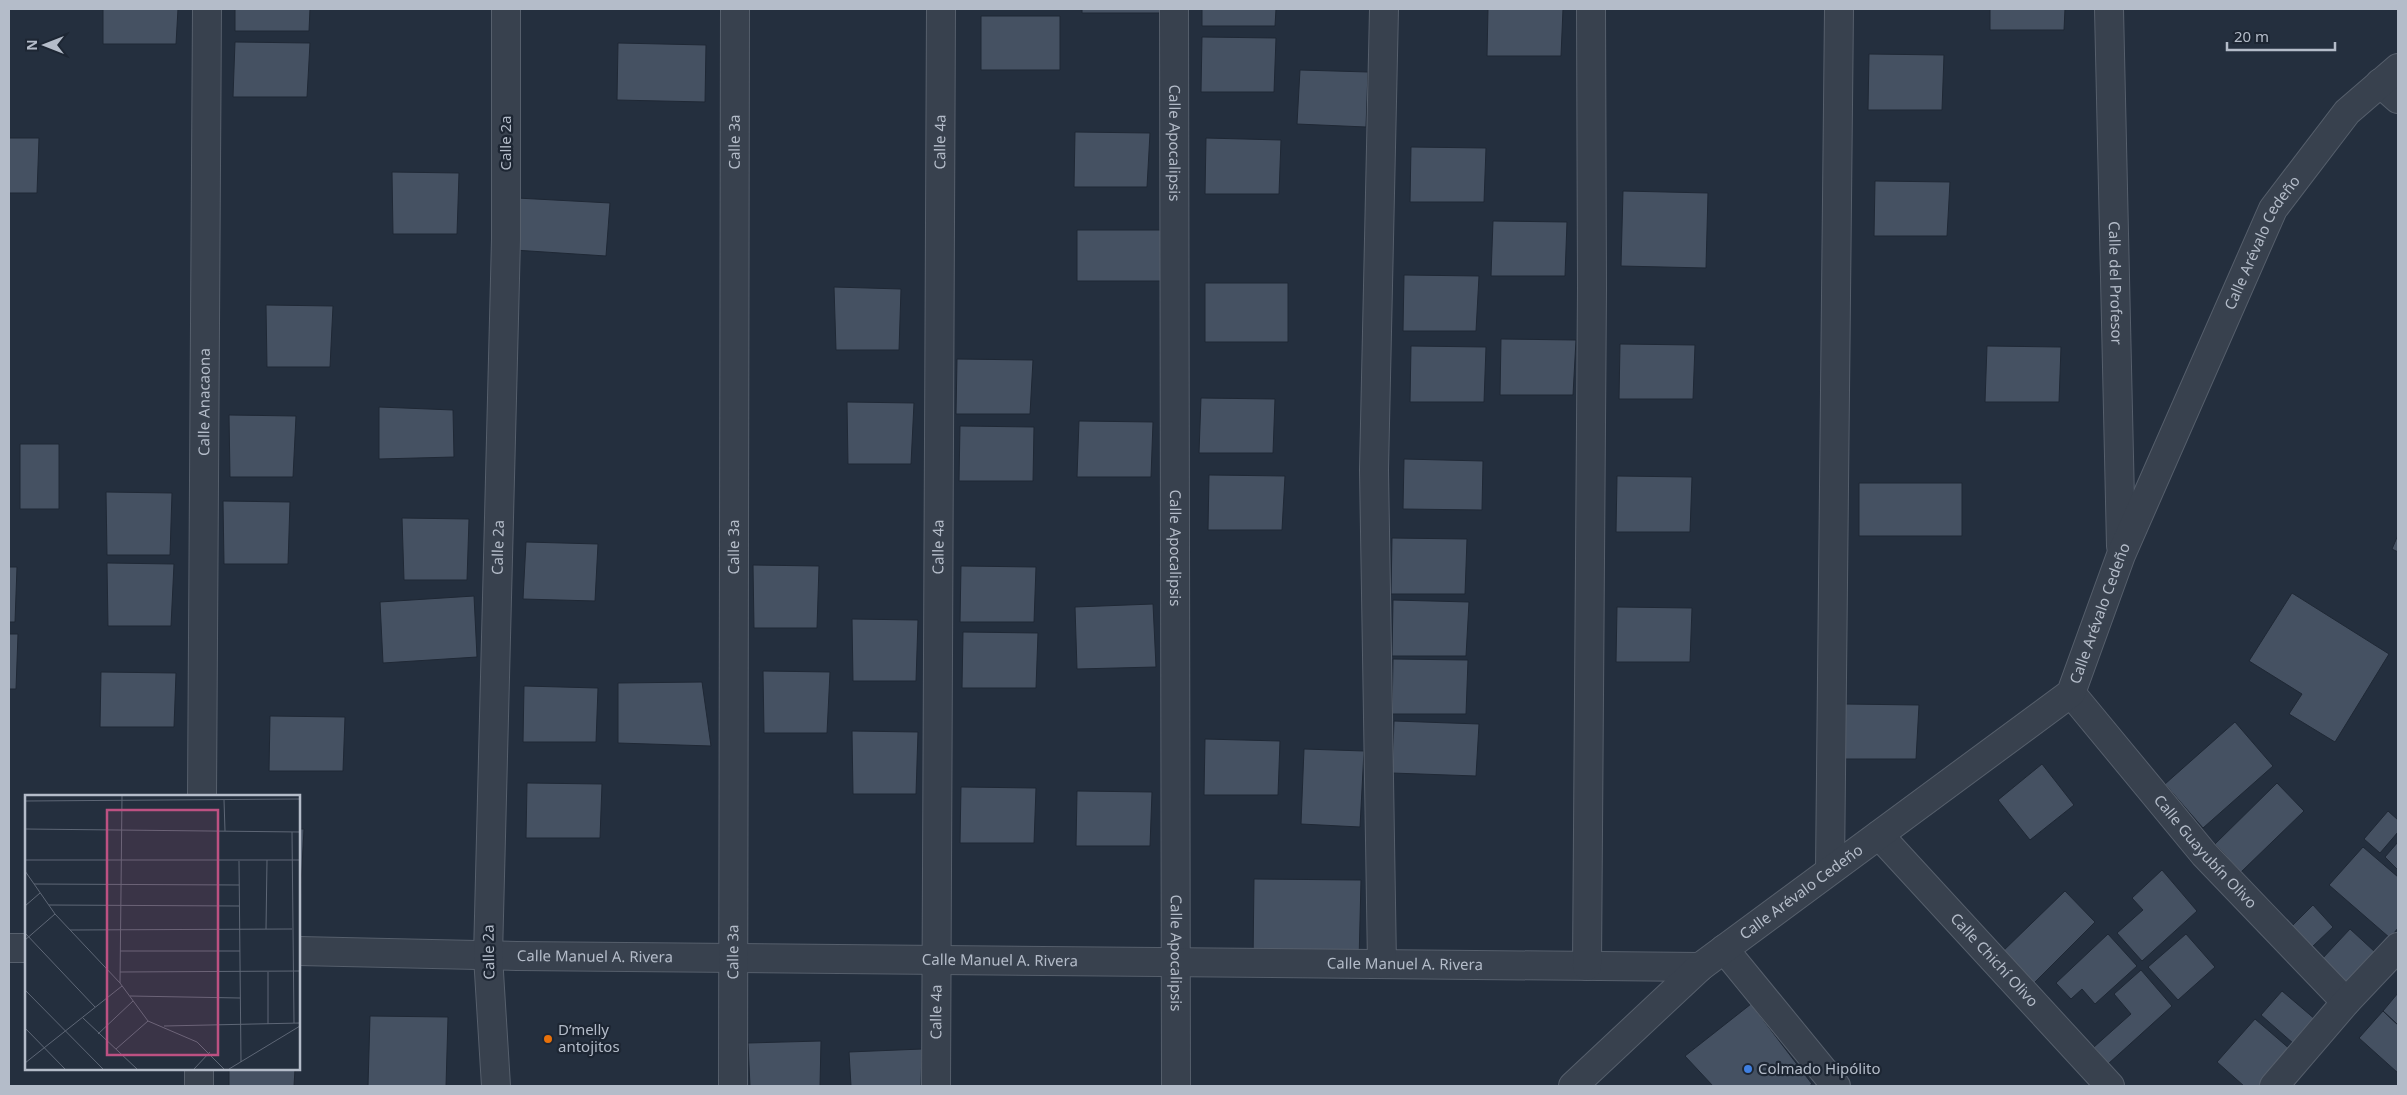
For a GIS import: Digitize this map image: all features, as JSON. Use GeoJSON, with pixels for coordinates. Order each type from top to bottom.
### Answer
{"type":"FeatureCollection","features":[{"type":"Feature","properties":{"kind":"street","name":"Calle Anacaona"},"geometry":{"type":"LineString","coordinates":[[202,795],[207,9]]}},
{"type":"Feature","properties":{"kind":"street","name":"Calle 2a"},"geometry":{"type":"LineString","coordinates":[[496,1086],[488,956],[506,239],[506,9]]}},
{"type":"Feature","properties":{"kind":"street","name":"Calle 3a"},"geometry":{"type":"LineString","coordinates":[[733,1086],[735,9]]}},
{"type":"Feature","properties":{"kind":"street","name":"Calle 4a"},"geometry":{"type":"LineString","coordinates":[[936,1086],[941,9]]}},
{"type":"Feature","properties":{"kind":"street","name":"Calle Apocalipsis"},"geometry":{"type":"LineString","coordinates":[[1174,9],[1176,1086]]}},
{"type":"Feature","properties":{"kind":"street"},"geometry":{"type":"LineString","coordinates":[[1382,964],[1374,470],[1384,9]]}},
{"type":"Feature","properties":{"kind":"street"},"geometry":{"type":"LineString","coordinates":[[1587,966],[1592,298],[1591,9]]}},
{"type":"Feature","properties":{"kind":"street"},"geometry":{"type":"LineString","coordinates":[[1830,870],[1839,9]]}},
{"type":"Feature","properties":{"kind":"street","name":"Calle del Profesor"},"geometry":{"type":"LineString","coordinates":[[2109,9],[2121,556]]}},
{"type":"Feature","properties":{"kind":"street","name":"Calle Arévalo Cedeño"},"geometry":{"type":"LineString","coordinates":[[1573,1086],[1700,967],[2071,693],[2121,556],[2273,209],[2347,112],[2392,83]]}},
{"type":"Feature","properties":{"kind":"street","name":"Calle Guayubín Olivo"},"geometry":{"type":"LineString","coordinates":[[2071,693],[2204,854],[2346,1002]]}},
{"type":"Feature","properties":{"kind":"street","name":"Calle Chichí Olivo"},"geometry":{"type":"LineString","coordinates":[[1879,834],[2110,1086]]}},
{"type":"Feature","properties":{"kind":"street"},"geometry":{"type":"LineString","coordinates":[[2274,1086],[2346,1002],[2398,947]]}},
{"type":"Feature","properties":{"kind":"street"},"geometry":{"type":"LineString","coordinates":[[9,948],[25,948]]}},
{"type":"Feature","properties":{"kind":"street"},"geometry":{"type":"LineString","coordinates":[[1724,949],[1836,1086]]}},
{"type":"Feature","properties":{"kind":"street","name":"Calle Manuel A. Rivera"},"geometry":{"type":"LineString","coordinates":[[300,951],[488,956],[733,959],[1700,967]]}},
{"type":"Feature","properties":{"kind":"street"},"geometry":{"type":"LineString","coordinates":[[199,1070],[199,1086]]}},
{"type":"Feature","properties":{"kind":"building"},"geometry":{"type":"Polygon","coordinates":[[[103,9],[178,9],[176,44],[103,44],[103,9]]]}},
{"type":"Feature","properties":{"kind":"building"},"geometry":{"type":"Polygon","coordinates":[[[235,9],[310,9],[309,31],[235,31],[235,9]]]}},
{"type":"Feature","properties":{"kind":"building"},"geometry":{"type":"Polygon","coordinates":[[[1082,9],[1163,9],[1163,13],[1082,13],[1082,9]]]}},
{"type":"Feature","properties":{"kind":"building"},"geometry":{"type":"Polygon","coordinates":[[[1202,9],[1276,9],[1275,26],[1202,26],[1202,9]]]}},
{"type":"Feature","properties":{"kind":"building"},"geometry":{"type":"Polygon","coordinates":[[[1488,9],[1563,9],[1561,56],[1487,56],[1488,9]]]}},
{"type":"Feature","properties":{"kind":"building"},"geometry":{"type":"Polygon","coordinates":[[[1990,9],[2065,9],[2064,30],[1990,30],[1990,9]]]}},
{"type":"Feature","properties":{"kind":"building"},"geometry":{"type":"Polygon","coordinates":[[[981,16],[1060,16],[1060,70],[981,70],[981,16]]]}},
{"type":"Feature","properties":{"kind":"building"},"geometry":{"type":"Polygon","coordinates":[[[1202,37],[1276,38],[1274,92],[1201,92],[1202,37]]]}},
{"type":"Feature","properties":{"kind":"building"},"geometry":{"type":"Polygon","coordinates":[[[235,42],[310,43],[307,97],[233,97],[235,42]]]}},
{"type":"Feature","properties":{"kind":"building"},"geometry":{"type":"Polygon","coordinates":[[[618,43],[706,45],[705,102],[617,100],[618,43]]]}},
{"type":"Feature","properties":{"kind":"building"},"geometry":{"type":"Polygon","coordinates":[[[1869,54],[1944,55],[1942,110],[1868,110],[1869,54]]]}},
{"type":"Feature","properties":{"kind":"building"},"geometry":{"type":"Polygon","coordinates":[[[1300,70],[1368,72],[1366,127],[1297,124],[1300,70]]]}},
{"type":"Feature","properties":{"kind":"building"},"geometry":{"type":"Polygon","coordinates":[[[1075,132],[1150,133],[1147,187],[1074,187],[1075,132]]]}},
{"type":"Feature","properties":{"kind":"building"},"geometry":{"type":"Polygon","coordinates":[[[9,138],[39,138],[37,193],[9,193],[9,138]]]}},
{"type":"Feature","properties":{"kind":"building"},"geometry":{"type":"Polygon","coordinates":[[[1206,138],[1281,140],[1279,194],[1205,194],[1206,138]]]}},
{"type":"Feature","properties":{"kind":"building"},"geometry":{"type":"Polygon","coordinates":[[[1411,147],[1486,148],[1484,202],[1410,202],[1411,147]]]}},
{"type":"Feature","properties":{"kind":"building"},"geometry":{"type":"Polygon","coordinates":[[[392,172],[459,173],[457,234],[393,234],[392,172]]]}},
{"type":"Feature","properties":{"kind":"building"},"geometry":{"type":"Polygon","coordinates":[[[1875,181],[1950,182],[1947,236],[1874,236],[1875,181]]]}},
{"type":"Feature","properties":{"kind":"building"},"geometry":{"type":"Polygon","coordinates":[[[1623,191],[1708,193],[1706,268],[1621,266],[1623,191]]]}},
{"type":"Feature","properties":{"kind":"building"},"geometry":{"type":"Polygon","coordinates":[[[517,198],[610,203],[606,256],[514,250],[517,198]]]}},
{"type":"Feature","properties":{"kind":"building"},"geometry":{"type":"Polygon","coordinates":[[[1493,221],[1567,222],[1565,276],[1491,276],[1493,221]]]}},
{"type":"Feature","properties":{"kind":"building"},"geometry":{"type":"Polygon","coordinates":[[[1077,230],[1165,230],[1165,281],[1077,281],[1077,230]]]}},
{"type":"Feature","properties":{"kind":"building"},"geometry":{"type":"Polygon","coordinates":[[[1404,275],[1479,276],[1476,331],[1403,331],[1404,275]]]}},
{"type":"Feature","properties":{"kind":"building"},"geometry":{"type":"Polygon","coordinates":[[[1205,283],[1288,283],[1288,342],[1205,342],[1205,283]]]}},
{"type":"Feature","properties":{"kind":"building"},"geometry":{"type":"Polygon","coordinates":[[[834,287],[901,289],[899,350],[836,350],[834,287]]]}},
{"type":"Feature","properties":{"kind":"building"},"geometry":{"type":"Polygon","coordinates":[[[266,305],[333,306],[330,367],[267,367],[266,305]]]}},
{"type":"Feature","properties":{"kind":"building"},"geometry":{"type":"Polygon","coordinates":[[[1501,339],[1576,340],[1573,395],[1500,395],[1501,339]]]}},
{"type":"Feature","properties":{"kind":"building"},"geometry":{"type":"Polygon","coordinates":[[[1620,344],[1695,345],[1693,399],[1619,399],[1620,344]]]}},
{"type":"Feature","properties":{"kind":"building"},"geometry":{"type":"Polygon","coordinates":[[[1411,346],[1486,347],[1484,402],[1410,402],[1411,346]]]}},
{"type":"Feature","properties":{"kind":"building"},"geometry":{"type":"Polygon","coordinates":[[[1987,346],[2061,347],[2059,402],[1985,402],[1987,346]]]}},
{"type":"Feature","properties":{"kind":"building"},"geometry":{"type":"Polygon","coordinates":[[[957,359],[1033,360],[1030,414],[956,414],[957,359]]]}},
{"type":"Feature","properties":{"kind":"building"},"geometry":{"type":"Polygon","coordinates":[[[1201,398],[1275,399],[1273,453],[1199,453],[1201,398]]]}},
{"type":"Feature","properties":{"kind":"building"},"geometry":{"type":"Polygon","coordinates":[[[847,402],[914,403],[911,464],[848,464],[847,402]]]}},
{"type":"Feature","properties":{"kind":"building"},"geometry":{"type":"Polygon","coordinates":[[[379,407],[453,410],[454,457],[379,459],[379,407]]]}},
{"type":"Feature","properties":{"kind":"building"},"geometry":{"type":"Polygon","coordinates":[[[229,415],[296,416],[293,477],[230,477],[229,415]]]}},
{"type":"Feature","properties":{"kind":"building"},"geometry":{"type":"Polygon","coordinates":[[[1079,421],[1153,422],[1151,477],[1077,477],[1079,421]]]}},
{"type":"Feature","properties":{"kind":"building"},"geometry":{"type":"Polygon","coordinates":[[[960,426],[1034,427],[1033,481],[959,481],[960,426]]]}},
{"type":"Feature","properties":{"kind":"building"},"geometry":{"type":"Polygon","coordinates":[[[20,444],[59,444],[59,509],[20,509],[20,444]]]}},
{"type":"Feature","properties":{"kind":"building"},"geometry":{"type":"Polygon","coordinates":[[[1404,459],[1483,461],[1482,510],[1403,509],[1404,459]]]}},
{"type":"Feature","properties":{"kind":"building"},"geometry":{"type":"Polygon","coordinates":[[[1209,475],[1285,476],[1282,530],[1208,530],[1209,475]]]}},
{"type":"Feature","properties":{"kind":"building"},"geometry":{"type":"Polygon","coordinates":[[[1617,476],[1692,477],[1690,532],[1616,532],[1617,476]]]}},
{"type":"Feature","properties":{"kind":"building"},"geometry":{"type":"Polygon","coordinates":[[[1859,483],[1962,483],[1962,536],[1859,536],[1859,483]]]}},
{"type":"Feature","properties":{"kind":"building"},"geometry":{"type":"Polygon","coordinates":[[[106,492],[172,493],[170,555],[107,555],[106,492]]]}},
{"type":"Feature","properties":{"kind":"building"},"geometry":{"type":"Polygon","coordinates":[[[223,501],[290,502],[288,564],[224,564],[223,501]]]}},
{"type":"Feature","properties":{"kind":"building"},"geometry":{"type":"Polygon","coordinates":[[[402,518],[469,519],[467,580],[404,580],[402,518]]]}},
{"type":"Feature","properties":{"kind":"building"},"geometry":{"type":"Polygon","coordinates":[[[2398,535],[2398,552],[2392,549],[2398,535]]]}},
{"type":"Feature","properties":{"kind":"building"},"geometry":{"type":"Polygon","coordinates":[[[1392,538],[1467,539],[1465,594],[1391,594],[1392,538]]]}},
{"type":"Feature","properties":{"kind":"building"},"geometry":{"type":"Polygon","coordinates":[[[526,542],[598,544],[595,601],[523,599],[526,542]]]}},
{"type":"Feature","properties":{"kind":"building"},"geometry":{"type":"Polygon","coordinates":[[[107,563],[174,564],[171,626],[108,626],[107,563]]]}},
{"type":"Feature","properties":{"kind":"building"},"geometry":{"type":"Polygon","coordinates":[[[753,565],[819,566],[817,628],[754,628],[753,565]]]}},
{"type":"Feature","properties":{"kind":"building"},"geometry":{"type":"Polygon","coordinates":[[[961,566],[1036,567],[1034,622],[960,622],[961,566]]]}},
{"type":"Feature","properties":{"kind":"building"},"geometry":{"type":"Polygon","coordinates":[[[9,567],[17,567],[15,622],[9,622],[9,567]]]}},
{"type":"Feature","properties":{"kind":"building"},"geometry":{"type":"Polygon","coordinates":[[[2292,593],[2389,654],[2335,742],[2289,714],[2302,694],[2249,661],[2292,593]]]}},
{"type":"Feature","properties":{"kind":"building"},"geometry":{"type":"Polygon","coordinates":[[[474,596],[477,657],[383,663],[380,602],[474,596]]]}},
{"type":"Feature","properties":{"kind":"building"},"geometry":{"type":"Polygon","coordinates":[[[1393,600],[1469,602],[1466,656],[1392,656],[1393,600]]]}},
{"type":"Feature","properties":{"kind":"building"},"geometry":{"type":"Polygon","coordinates":[[[1153,604],[1156,667],[1077,669],[1075,607],[1153,604]]]}},
{"type":"Feature","properties":{"kind":"building"},"geometry":{"type":"Polygon","coordinates":[[[1617,607],[1692,608],[1690,662],[1616,662],[1617,607]]]}},
{"type":"Feature","properties":{"kind":"building"},"geometry":{"type":"Polygon","coordinates":[[[852,619],[918,620],[916,681],[853,681],[852,619]]]}},
{"type":"Feature","properties":{"kind":"building"},"geometry":{"type":"Polygon","coordinates":[[[963,632],[1038,633],[1036,688],[962,688],[963,632]]]}},
{"type":"Feature","properties":{"kind":"building"},"geometry":{"type":"Polygon","coordinates":[[[9,634],[18,634],[16,689],[9,689],[9,634]]]}},
{"type":"Feature","properties":{"kind":"building"},"geometry":{"type":"Polygon","coordinates":[[[1393,659],[1468,660],[1466,714],[1392,714],[1393,659]]]}},
{"type":"Feature","properties":{"kind":"building"},"geometry":{"type":"Polygon","coordinates":[[[763,671],[830,672],[827,733],[764,733],[763,671]]]}},
{"type":"Feature","properties":{"kind":"building"},"geometry":{"type":"Polygon","coordinates":[[[101,672],[176,673],[174,727],[100,727],[101,672]]]}},
{"type":"Feature","properties":{"kind":"building"},"geometry":{"type":"Polygon","coordinates":[[[702,682],[711,746],[618,743],[618,683],[702,682]]]}},
{"type":"Feature","properties":{"kind":"building"},"geometry":{"type":"Polygon","coordinates":[[[524,686],[598,688],[596,742],[523,742],[524,686]]]}},
{"type":"Feature","properties":{"kind":"building"},"geometry":{"type":"Polygon","coordinates":[[[1844,704],[1919,705],[1916,759],[1843,759],[1844,704]]]}},
{"type":"Feature","properties":{"kind":"building"},"geometry":{"type":"Polygon","coordinates":[[[270,716],[345,717],[343,771],[269,771],[270,716]]]}},
{"type":"Feature","properties":{"kind":"building"},"geometry":{"type":"Polygon","coordinates":[[[1394,721],[1479,724],[1476,776],[1392,773],[1394,721]]]}},
{"type":"Feature","properties":{"kind":"building"},"geometry":{"type":"Polygon","coordinates":[[[2235,722],[2273,766],[2203,828],[2165,784],[2235,722]]]}},
{"type":"Feature","properties":{"kind":"building"},"geometry":{"type":"Polygon","coordinates":[[[852,731],[918,732],[916,794],[853,794],[852,731]]]}},
{"type":"Feature","properties":{"kind":"building"},"geometry":{"type":"Polygon","coordinates":[[[1205,739],[1280,741],[1278,795],[1204,795],[1205,739]]]}},
{"type":"Feature","properties":{"kind":"building"},"geometry":{"type":"Polygon","coordinates":[[[1304,749],[1364,751],[1360,827],[1301,824],[1304,749]]]}},
{"type":"Feature","properties":{"kind":"building"},"geometry":{"type":"Polygon","coordinates":[[[2042,764],[2074,805],[2030,840],[1998,800],[2042,764]]]}},
{"type":"Feature","properties":{"kind":"building"},"geometry":{"type":"Polygon","coordinates":[[[527,783],[602,784],[600,838],[526,838],[527,783]]]}},
{"type":"Feature","properties":{"kind":"building"},"geometry":{"type":"Polygon","coordinates":[[[2277,783],[2304,811],[2241,872],[2215,844],[2277,783]]]}},
{"type":"Feature","properties":{"kind":"building"},"geometry":{"type":"Polygon","coordinates":[[[961,787],[1036,788],[1034,843],[960,843],[961,787]]]}},
{"type":"Feature","properties":{"kind":"building"},"geometry":{"type":"Polygon","coordinates":[[[1077,791],[1152,792],[1150,846],[1076,846],[1077,791]]]}},
{"type":"Feature","properties":{"kind":"building"},"geometry":{"type":"Polygon","coordinates":[[[2388,811],[2398,820],[2398,832],[2380,853],[2364,839],[2388,811]]]}},
{"type":"Feature","properties":{"kind":"building"},"geometry":{"type":"Polygon","coordinates":[[[300,829],[304,829],[300,903],[300,829]]]}},
{"type":"Feature","properties":{"kind":"building"},"geometry":{"type":"Polygon","coordinates":[[[2398,842],[2398,870],[2385,857],[2398,842]]]}},
{"type":"Feature","properties":{"kind":"building"},"geometry":{"type":"Polygon","coordinates":[[[2363,847],[2398,877],[2398,928],[2390,938],[2329,885],[2363,847]]]}},
{"type":"Feature","properties":{"kind":"building"},"geometry":{"type":"Polygon","coordinates":[[[2162,870],[2197,911],[2142,961],[2117,933],[2143,910],[2132,898],[2162,870]]]}},
{"type":"Feature","properties":{"kind":"building"},"geometry":{"type":"Polygon","coordinates":[[[1254,879],[1361,880],[1359,962],[1253,961],[1254,879]]]}},
{"type":"Feature","properties":{"kind":"building"},"geometry":{"type":"Polygon","coordinates":[[[2065,891],[2095,922],[2031,986],[2000,954],[2065,891]]]}},
{"type":"Feature","properties":{"kind":"building"},"geometry":{"type":"Polygon","coordinates":[[[2313,905],[2333,927],[2312,947],[2292,926],[2313,905]]]}},
{"type":"Feature","properties":{"kind":"building"},"geometry":{"type":"Polygon","coordinates":[[[2350,929],[2375,952],[2347,983],[2322,959],[2350,929]]]}},
{"type":"Feature","properties":{"kind":"building"},"geometry":{"type":"Polygon","coordinates":[[[2108,934],[2137,966],[2095,1004],[2082,989],[2071,999],[2056,983],[2108,934]]]}},
{"type":"Feature","properties":{"kind":"building"},"geometry":{"type":"Polygon","coordinates":[[[2186,934],[2215,967],[2178,1000],[2148,967],[2186,934]]]}},
{"type":"Feature","properties":{"kind":"building"},"geometry":{"type":"Polygon","coordinates":[[[2141,970],[2172,1006],[2108,1064],[2094,1047],[2131,1014],[2114,994],[2141,970]]]}},
{"type":"Feature","properties":{"kind":"building"},"geometry":{"type":"Polygon","coordinates":[[[2282,991],[2316,1020],[2294,1044],[2261,1015],[2282,991]]]}},
{"type":"Feature","properties":{"kind":"building"},"geometry":{"type":"Polygon","coordinates":[[[2398,993],[2398,1025],[2383,1011],[2398,993]]]}},
{"type":"Feature","properties":{"kind":"building"},"geometry":{"type":"Polygon","coordinates":[[[1751,1004],[1812,1084],[1809,1086],[1713,1086],[1685,1056],[1751,1004]]]}},
{"type":"Feature","properties":{"kind":"building"},"geometry":{"type":"Polygon","coordinates":[[[2383,1011],[2398,1025],[2398,1073],[2359,1038],[2383,1011]]]}},
{"type":"Feature","properties":{"kind":"building"},"geometry":{"type":"Polygon","coordinates":[[[370,1016],[448,1017],[446,1086],[368,1086],[370,1016]]]}},
{"type":"Feature","properties":{"kind":"building"},"geometry":{"type":"Polygon","coordinates":[[[2255,1019],[2291,1050],[2259,1086],[2244,1086],[2217,1062],[2255,1019]]]}},
{"type":"Feature","properties":{"kind":"building"},"geometry":{"type":"Polygon","coordinates":[[[821,1041],[820,1086],[750,1086],[748,1043],[821,1041]]]}},
{"type":"Feature","properties":{"kind":"building"},"geometry":{"type":"Polygon","coordinates":[[[922,1049],[921,1086],[851,1086],[849,1052],[922,1049]]]}},
{"type":"Feature","properties":{"kind":"building"},"geometry":{"type":"Polygon","coordinates":[[[229,1070],[295,1070],[294,1086],[229,1086],[229,1070]]]}},
{"type":"Feature","properties":{"kind":"place","name":"D’melly antojitos"},"geometry":{"type":"Point","coordinates":[548,1039]}},
{"type":"Feature","properties":{"kind":"place","name":"Colmado Hipólito"},"geometry":{"type":"Point","coordinates":[1748,1069]}}]}
